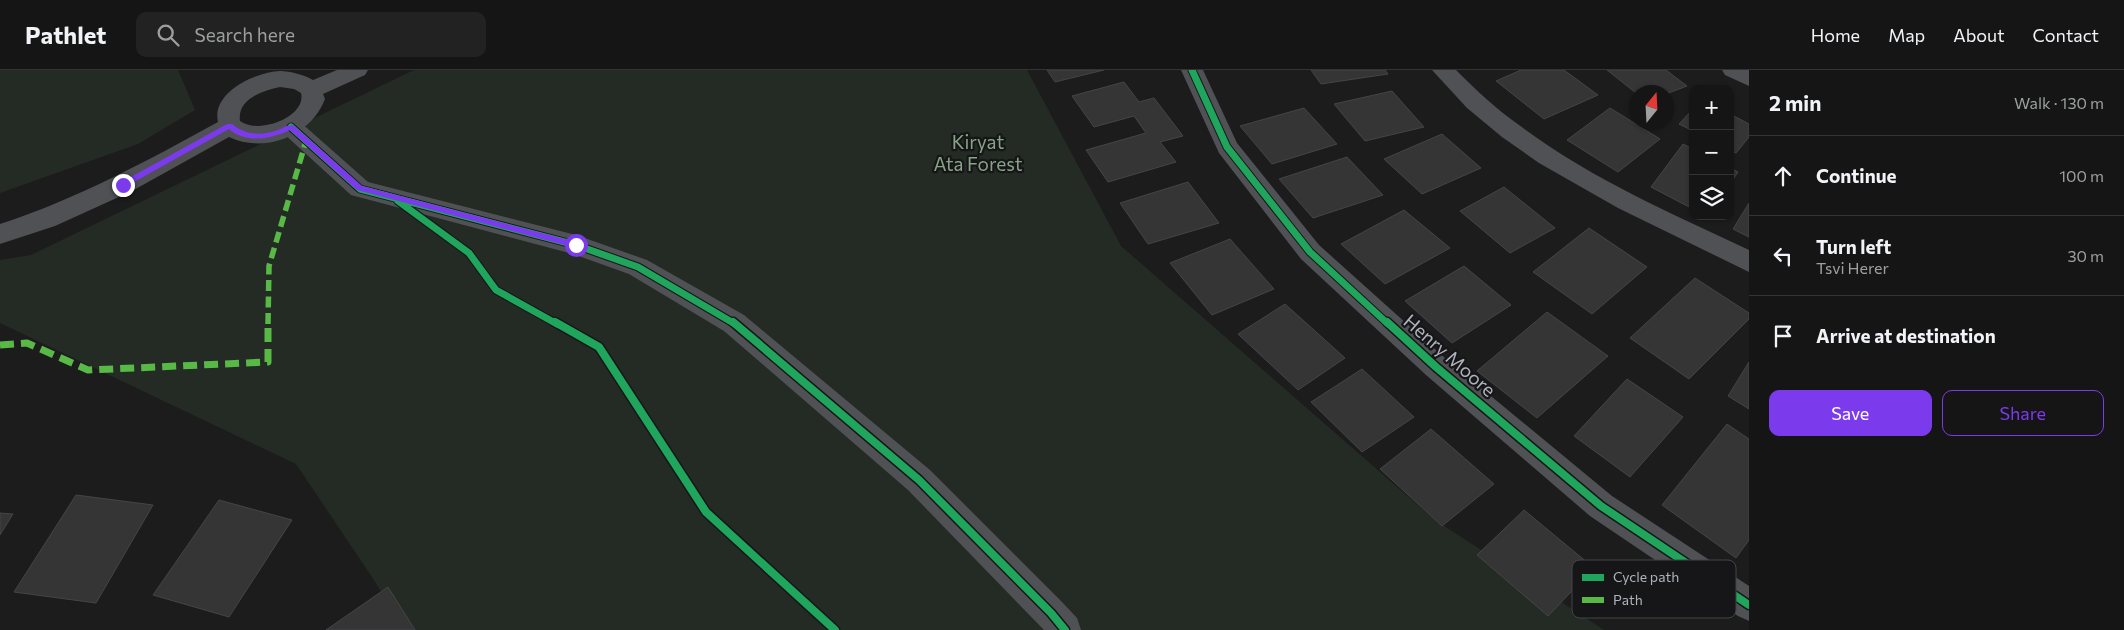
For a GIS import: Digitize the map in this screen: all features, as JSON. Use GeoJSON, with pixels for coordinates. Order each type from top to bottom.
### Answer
{"type":"FeatureCollection","features":[{"type":"Feature","properties":{"kind":"street"},"geometry":{"type":"LineString","coordinates":[[311,90],[356,70]]}},
{"type":"Feature","properties":{"kind":"street","name":"Henry Moore"},"geometry":{"type":"LineString","coordinates":[[1192,70],[1227,147],[1310,252],[1436,367],[1601,506],[1682,560]]}},
{"type":"Feature","properties":{"kind":"street"},"geometry":{"type":"LineString","coordinates":[[1442,70],[1487,114],[1528,145],[1573,173],[1749,262]]}},
{"type":"Feature","properties":{"kind":"street"},"geometry":{"type":"LineString","coordinates":[[1733,70],[1749,78]]}},
{"type":"Feature","properties":{"kind":"street"},"geometry":{"type":"LineString","coordinates":[[245,79],[293,80],[304,84],[311,90],[314,97],[313,104],[308,113],[291,127],[277,133],[249,136],[237,132],[230,126],[227,119],[228,110],[245,79]]}},
{"type":"Feature","properties":{"kind":"street"},"geometry":{"type":"LineString","coordinates":[[0,234],[46,220],[123,185],[230,126]]}},
{"type":"Feature","properties":{"kind":"street"},"geometry":{"type":"LineString","coordinates":[[291,127],[360,188],[576,245],[638,267],[734,322],[919,480],[1051,612],[1065,630]]}},
{"type":"Feature","properties":{"kind":"street","name":"Henry Moore"},"geometry":{"type":"LineString","coordinates":[[1736,596],[1749,605]]}},
{"type":"Feature","properties":{"kind":"green space"},"geometry":{"type":"Polygon","coordinates":[[[0,70],[178,70],[195,110],[138,144],[0,193],[0,70]]]}},
{"type":"Feature","properties":{"kind":"green space","name":"Kiryat Ata Forest"},"geometry":{"type":"Polygon","coordinates":[[[414,70],[1027,70],[1121,246],[1435,520],[1572,609],[1572,618],[1586,618],[1604,630],[405,630],[372,577],[296,464],[0,323],[0,260],[31,255],[414,70]]]}},
{"type":"Feature","properties":{"kind":"building"},"geometry":{"type":"Polygon","coordinates":[[[1047,70],[1104,70],[1055,82],[1047,70]]]}},
{"type":"Feature","properties":{"kind":"building"},"geometry":{"type":"Polygon","coordinates":[[[1311,70],[1385,70],[1388,74],[1321,84],[1311,70]]]}},
{"type":"Feature","properties":{"kind":"building"},"geometry":{"type":"Polygon","coordinates":[[[1521,70],[1564,70],[1598,95],[1544,119],[1496,81],[1521,70]]]}},
{"type":"Feature","properties":{"kind":"building"},"geometry":{"type":"Polygon","coordinates":[[[1607,70],[1666,70],[1687,86],[1674,91],[1674,85],[1629,85],[1629,87],[1607,70]]]}},
{"type":"Feature","properties":{"kind":"building"},"geometry":{"type":"Polygon","coordinates":[[[1124,82],[1139,102],[1154,98],[1183,136],[1160,142],[1176,162],[1108,182],[1086,150],[1146,133],[1134,116],[1094,127],[1072,96],[1124,82]]]}},
{"type":"Feature","properties":{"kind":"building"},"geometry":{"type":"Polygon","coordinates":[[[1392,91],[1424,127],[1365,141],[1334,104],[1392,91]]]}},
{"type":"Feature","properties":{"kind":"building"},"geometry":{"type":"Polygon","coordinates":[[[1304,108],[1337,144],[1272,164],[1240,126],[1304,108]]]}},
{"type":"Feature","properties":{"kind":"building"},"geometry":{"type":"Polygon","coordinates":[[[1610,108],[1629,120],[1629,130],[1645,130],[1660,139],[1618,172],[1567,140],[1610,108]]]}},
{"type":"Feature","properties":{"kind":"building"},"geometry":{"type":"Polygon","coordinates":[[[1689,113],[1689,129],[1679,124],[1689,113]]]}},
{"type":"Feature","properties":{"kind":"building"},"geometry":{"type":"Polygon","coordinates":[[[1734,116],[1749,124],[1749,137],[1736,153],[1734,152],[1734,116]]]}},
{"type":"Feature","properties":{"kind":"building"},"geometry":{"type":"Polygon","coordinates":[[[1442,134],[1481,168],[1422,194],[1384,159],[1442,134]]]}},
{"type":"Feature","properties":{"kind":"building"},"geometry":{"type":"Polygon","coordinates":[[[1683,144],[1689,147],[1689,207],[1651,187],[1683,144]]]}},
{"type":"Feature","properties":{"kind":"building"},"geometry":{"type":"Polygon","coordinates":[[[1347,157],[1383,195],[1313,218],[1279,179],[1347,157]]]}},
{"type":"Feature","properties":{"kind":"building"},"geometry":{"type":"Polygon","coordinates":[[[1734,170],[1738,172],[1734,178],[1734,170]]]}},
{"type":"Feature","properties":{"kind":"building"},"geometry":{"type":"Polygon","coordinates":[[[1188,182],[1219,223],[1148,244],[1120,203],[1188,182]]]}},
{"type":"Feature","properties":{"kind":"building"},"geometry":{"type":"Polygon","coordinates":[[[1504,187],[1555,228],[1510,253],[1460,211],[1504,187]]]}},
{"type":"Feature","properties":{"kind":"building"},"geometry":{"type":"Polygon","coordinates":[[[1749,203],[1749,237],[1733,229],[1749,203]]]}},
{"type":"Feature","properties":{"kind":"building"},"geometry":{"type":"Polygon","coordinates":[[[1404,210],[1450,248],[1385,284],[1341,244],[1404,210]]]}},
{"type":"Feature","properties":{"kind":"building"},"geometry":{"type":"Polygon","coordinates":[[[1589,228],[1647,267],[1592,314],[1533,272],[1589,228]]]}},
{"type":"Feature","properties":{"kind":"building"},"geometry":{"type":"Polygon","coordinates":[[[1230,239],[1274,289],[1212,315],[1170,263],[1230,239]]]}},
{"type":"Feature","properties":{"kind":"building"},"geometry":{"type":"Polygon","coordinates":[[[1464,266],[1511,305],[1452,343],[1405,301],[1464,266]]]}},
{"type":"Feature","properties":{"kind":"building"},"geometry":{"type":"Polygon","coordinates":[[[1695,278],[1749,313],[1749,319],[1689,379],[1630,338],[1695,278]]]}},
{"type":"Feature","properties":{"kind":"building"},"geometry":{"type":"Polygon","coordinates":[[[1285,304],[1345,358],[1298,390],[1238,334],[1285,304]]]}},
{"type":"Feature","properties":{"kind":"building"},"geometry":{"type":"Polygon","coordinates":[[[1547,312],[1608,356],[1537,418],[1477,371],[1547,312]]]}},
{"type":"Feature","properties":{"kind":"building"},"geometry":{"type":"Polygon","coordinates":[[[1749,362],[1749,409],[1728,396],[1749,362]]]}},
{"type":"Feature","properties":{"kind":"building"},"geometry":{"type":"Polygon","coordinates":[[[1362,369],[1414,417],[1362,452],[1311,402],[1362,369]]]}},
{"type":"Feature","properties":{"kind":"building"},"geometry":{"type":"Polygon","coordinates":[[[1627,379],[1683,417],[1630,477],[1574,436],[1627,379]]]}},
{"type":"Feature","properties":{"kind":"building"},"geometry":{"type":"Polygon","coordinates":[[[1727,424],[1749,439],[1749,540],[1736,558],[1662,505],[1727,424]]]}},
{"type":"Feature","properties":{"kind":"building"},"geometry":{"type":"Polygon","coordinates":[[[1431,429],[1494,484],[1442,526],[1380,469],[1431,429]]]}},
{"type":"Feature","properties":{"kind":"building"},"geometry":{"type":"Polygon","coordinates":[[[76,495],[153,505],[96,603],[14,592],[76,495]]]}},
{"type":"Feature","properties":{"kind":"building"},"geometry":{"type":"Polygon","coordinates":[[[219,500],[292,520],[229,617],[153,595],[219,500]]]}},
{"type":"Feature","properties":{"kind":"building"},"geometry":{"type":"Polygon","coordinates":[[[1524,510],[1584,560],[1572,560],[1572,591],[1548,616],[1477,555],[1524,510]]]}},
{"type":"Feature","properties":{"kind":"building"},"geometry":{"type":"Polygon","coordinates":[[[0,513],[13,514],[0,535],[0,513]]]}},
{"type":"Feature","properties":{"kind":"building"},"geometry":{"type":"Polygon","coordinates":[[[388,587],[415,630],[326,630],[388,587]]]}},
{"type":"Feature","properties":{"kind":"marked path"},"geometry":{"type":"LineString","coordinates":[[0,345],[27,343],[88,370],[268,362],[269,266],[306,141]]}},
{"type":"Feature","properties":{"kind":"cycle path"},"geometry":{"type":"LineString","coordinates":[[1192,70],[1227,147],[1310,252],[1436,367],[1601,506],[1682,560]]}},
{"type":"Feature","properties":{"kind":"cycle path"},"geometry":{"type":"LineString","coordinates":[[291,127],[360,189],[576,245],[638,267],[734,323],[919,480],[1051,613],[1065,630]]}},
{"type":"Feature","properties":{"kind":"cycle path"},"geometry":{"type":"LineString","coordinates":[[398,201],[469,253],[496,290],[599,347],[706,512],[835,630]]}},
{"type":"Feature","properties":{"kind":"cycle path"},"geometry":{"type":"LineString","coordinates":[[1736,596],[1749,605]]}},
{"type":"Feature","properties":{"kind":"route"},"geometry":{"type":"LineString","coordinates":[[123,185],[230,126],[237,132],[249,136],[277,133],[291,127],[360,188],[576,245]]}}]}
